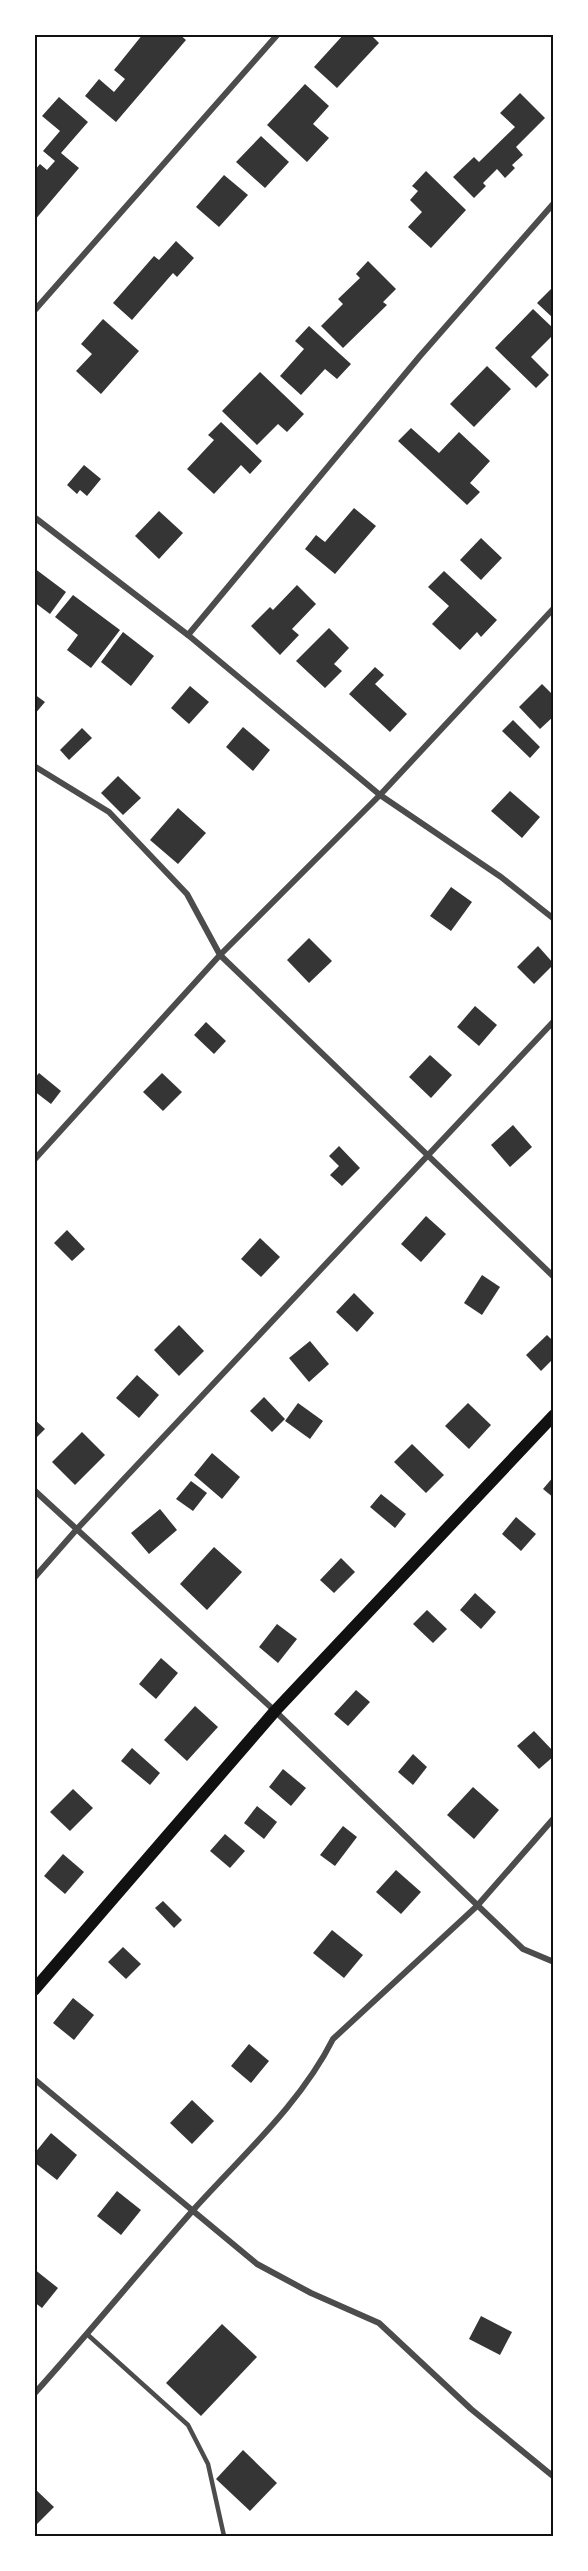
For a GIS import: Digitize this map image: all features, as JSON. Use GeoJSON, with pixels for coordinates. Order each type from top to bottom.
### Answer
{"type":"FeatureCollection","features":[{"type":"Feature","properties":{"kind":"main road"},"geometry":{"type":"LineString","coordinates":[[34,1990],[275,1711],[554,1415]]}},
{"type":"Feature","properties":{"kind":"street"},"geometry":{"type":"LineString","coordinates":[[34,311],[278,34]]}},
{"type":"Feature","properties":{"kind":"street"},"geometry":{"type":"LineString","coordinates":[[188,634],[420,356],[554,203]]}},
{"type":"Feature","properties":{"kind":"street"},"geometry":{"type":"LineString","coordinates":[[34,516],[188,634],[380,795],[501,877],[554,919]]}},
{"type":"Feature","properties":{"kind":"street"},"geometry":{"type":"LineString","coordinates":[[34,1160],[220,955],[380,795],[554,608]]}},
{"type":"Feature","properties":{"kind":"street"},"geometry":{"type":"LineString","coordinates":[[34,766],[109,812],[187,894],[220,955],[554,1277]]}},
{"type":"Feature","properties":{"kind":"street"},"geometry":{"type":"LineString","coordinates":[[34,1578],[77,1529],[554,1022]]}},
{"type":"Feature","properties":{"kind":"street"},"geometry":{"type":"LineString","coordinates":[[34,1490],[275,1711],[523,1950],[554,1962]]}},
{"type":"Feature","properties":{"kind":"street"},"geometry":{"type":"LineString","coordinates":[[34,2394],[290,2103],[323,2058],[333,2039],[477,1906],[554,1818]]}},
{"type":"Feature","properties":{"kind":"street"},"geometry":{"type":"LineString","coordinates":[[34,2079],[257,2264],[311,2293],[379,2323],[471,2409],[554,2478]]}},
{"type":"Feature","properties":{"kind":"lane"},"geometry":{"type":"LineString","coordinates":[[88,2335],[188,2425],[208,2464],[224,2536]]}},
{"type":"Feature","properties":{"kind":"building"},"geometry":{"type":"Polygon","coordinates":[[[143,34],[179,34],[186,40],[116,122],[85,96],[99,79],[114,92],[125,79],[114,70],[143,34]]]}},
{"type":"Feature","properties":{"kind":"building"},"geometry":{"type":"Polygon","coordinates":[[[344,34],[370,34],[379,43],[337,88],[314,67],[344,34]]]}},
{"type":"Feature","properties":{"kind":"building"},"geometry":{"type":"Polygon","coordinates":[[[305,84],[329,106],[313,124],[329,138],[307,162],[267,125],[305,84]]]}},
{"type":"Feature","properties":{"kind":"building"},"geometry":{"type":"Polygon","coordinates":[[[520,93],[545,118],[516,147],[523,155],[512,165],[515,168],[505,178],[497,169],[483,183],[486,186],[474,198],[453,177],[474,157],[479,162],[515,127],[500,113],[520,93]]]}},
{"type":"Feature","properties":{"kind":"building"},"geometry":{"type":"Polygon","coordinates":[[[59,97],[88,122],[61,153],[79,168],[34,221],[34,171],[40,164],[47,170],[55,161],[43,151],[60,131],[42,116],[59,97]]]}},
{"type":"Feature","properties":{"kind":"building"},"geometry":{"type":"Polygon","coordinates":[[[261,136],[289,162],[265,188],[236,162],[261,136]]]}},
{"type":"Feature","properties":{"kind":"building"},"geometry":{"type":"Polygon","coordinates":[[[426,171],[466,210],[431,248],[408,227],[422,212],[410,200],[418,191],[412,186],[426,171]]]}},
{"type":"Feature","properties":{"kind":"building"},"geometry":{"type":"Polygon","coordinates":[[[224,175],[248,195],[219,227],[196,207],[224,175]]]}},
{"type":"Feature","properties":{"kind":"building"},"geometry":{"type":"Polygon","coordinates":[[[176,241],[194,258],[177,277],[173,273],[132,320],[113,303],[154,256],[159,260],[176,241]]]}},
{"type":"Feature","properties":{"kind":"building"},"geometry":{"type":"Polygon","coordinates":[[[368,261],[396,289],[383,302],[387,305],[343,348],[321,326],[343,304],[338,299],[360,278],[356,274],[368,261]]]}},
{"type":"Feature","properties":{"kind":"building"},"geometry":{"type":"Polygon","coordinates":[[[554,286],[554,319],[537,303],[554,286]]]}},
{"type":"Feature","properties":{"kind":"building"},"geometry":{"type":"Polygon","coordinates":[[[533,309],[554,329],[554,334],[531,357],[549,375],[536,388],[495,348],[533,309]]]}},
{"type":"Feature","properties":{"kind":"building"},"geometry":{"type":"Polygon","coordinates":[[[103,319],[139,351],[101,394],[76,371],[92,354],[81,344],[103,319]]]}},
{"type":"Feature","properties":{"kind":"building"},"geometry":{"type":"Polygon","coordinates":[[[309,326],[351,364],[337,379],[325,369],[301,395],[280,376],[304,349],[295,341],[309,326]]]}},
{"type":"Feature","properties":{"kind":"building"},"geometry":{"type":"Polygon","coordinates":[[[487,366],[511,389],[474,427],[450,404],[487,366]]]}},
{"type":"Feature","properties":{"kind":"building"},"geometry":{"type":"Polygon","coordinates":[[[260,372],[304,414],[287,432],[278,424],[257,445],[222,411],[260,372]]]}},
{"type":"Feature","properties":{"kind":"building"},"geometry":{"type":"Polygon","coordinates":[[[221,422],[262,461],[250,474],[241,465],[214,494],[187,469],[214,440],[208,435],[221,422]]]}},
{"type":"Feature","properties":{"kind":"building"},"geometry":{"type":"Polygon","coordinates":[[[411,428],[439,453],[459,432],[490,461],[470,483],[480,492],[467,505],[398,441],[411,428]]]}},
{"type":"Feature","properties":{"kind":"building"},"geometry":{"type":"Polygon","coordinates":[[[84,465],[101,479],[87,496],[80,490],[77,494],[67,485],[84,465]]]}},
{"type":"Feature","properties":{"kind":"building"},"geometry":{"type":"Polygon","coordinates":[[[354,508],[376,526],[335,574],[305,549],[316,535],[325,542],[354,508]]]}},
{"type":"Feature","properties":{"kind":"building"},"geometry":{"type":"Polygon","coordinates":[[[159,511],[183,533],[159,559],[135,536],[159,511]]]}},
{"type":"Feature","properties":{"kind":"building"},"geometry":{"type":"Polygon","coordinates":[[[481,538],[502,558],[481,580],[460,560],[481,538]]]}},
{"type":"Feature","properties":{"kind":"building"},"geometry":{"type":"Polygon","coordinates":[[[34,568],[66,592],[50,614],[34,602],[34,568]]]}},
{"type":"Feature","properties":{"kind":"building"},"geometry":{"type":"Polygon","coordinates":[[[444,571],[497,620],[481,637],[477,632],[460,650],[432,624],[449,606],[428,587],[444,571]]]}},
{"type":"Feature","properties":{"kind":"building"},"geometry":{"type":"Polygon","coordinates":[[[297,585],[316,604],[292,629],[299,635],[280,655],[251,626],[270,607],[273,610],[297,585]]]}},
{"type":"Feature","properties":{"kind":"building"},"geometry":{"type":"Polygon","coordinates":[[[73,595],[120,630],[91,668],[67,650],[78,635],[55,617],[73,595]]]}},
{"type":"Feature","properties":{"kind":"building"},"geometry":{"type":"Polygon","coordinates":[[[329,628],[349,648],[334,664],[342,671],[325,688],[296,661],[329,628]]]}},
{"type":"Feature","properties":{"kind":"building"},"geometry":{"type":"Polygon","coordinates":[[[123,632],[154,656],[131,686],[101,662],[123,632]]]}},
{"type":"Feature","properties":{"kind":"building"},"geometry":{"type":"Polygon","coordinates":[[[375,667],[384,675],[375,684],[407,714],[390,732],[349,694],[375,667]]]}},
{"type":"Feature","properties":{"kind":"building"},"geometry":{"type":"Polygon","coordinates":[[[542,684],[554,696],[554,716],[540,729],[519,707],[542,684]]]}},
{"type":"Feature","properties":{"kind":"building"},"geometry":{"type":"Polygon","coordinates":[[[190,686],[209,702],[189,724],[171,708],[190,686]]]}},
{"type":"Feature","properties":{"kind":"building"},"geometry":{"type":"Polygon","coordinates":[[[34,694],[45,702],[34,715],[34,694]]]}},
{"type":"Feature","properties":{"kind":"building"},"geometry":{"type":"Polygon","coordinates":[[[513,720],[540,747],[530,758],[502,731],[513,720]]]}},
{"type":"Feature","properties":{"kind":"building"},"geometry":{"type":"Polygon","coordinates":[[[243,727],[270,750],[253,771],[226,747],[243,727]]]}},
{"type":"Feature","properties":{"kind":"building"},"geometry":{"type":"Polygon","coordinates":[[[82,728],[92,738],[69,760],[60,750],[82,728]]]}},
{"type":"Feature","properties":{"kind":"building"},"geometry":{"type":"Polygon","coordinates":[[[118,776],[141,798],[123,815],[101,793],[118,776]]]}},
{"type":"Feature","properties":{"kind":"building"},"geometry":{"type":"Polygon","coordinates":[[[510,791],[540,817],[522,838],[491,811],[510,791]]]}},
{"type":"Feature","properties":{"kind":"building"},"geometry":{"type":"Polygon","coordinates":[[[178,808],[206,833],[178,864],[150,840],[178,808]]]}},
{"type":"Feature","properties":{"kind":"building"},"geometry":{"type":"Polygon","coordinates":[[[451,887],[472,902],[451,931],[430,916],[451,887]]]}},
{"type":"Feature","properties":{"kind":"building"},"geometry":{"type":"Polygon","coordinates":[[[309,938],[332,961],[309,983],[287,960],[309,938]]]}},
{"type":"Feature","properties":{"kind":"building"},"geometry":{"type":"Polygon","coordinates":[[[538,946],[554,964],[534,984],[517,967],[538,946]]]}},
{"type":"Feature","properties":{"kind":"building"},"geometry":{"type":"Polygon","coordinates":[[[475,1006],[497,1025],[479,1046],[457,1027],[475,1006]]]}},
{"type":"Feature","properties":{"kind":"building"},"geometry":{"type":"Polygon","coordinates":[[[206,1022],[226,1041],[214,1054],[194,1035],[206,1022]]]}},
{"type":"Feature","properties":{"kind":"building"},"geometry":{"type":"Polygon","coordinates":[[[430,1055],[452,1075],[431,1098],[409,1077],[430,1055]]]}},
{"type":"Feature","properties":{"kind":"building"},"geometry":{"type":"Polygon","coordinates":[[[39,1073],[61,1091],[51,1104],[34,1091],[34,1079],[39,1073]]]}},
{"type":"Feature","properties":{"kind":"building"},"geometry":{"type":"Polygon","coordinates":[[[162,1073],[182,1092],[163,1111],[143,1092],[162,1073]]]}},
{"type":"Feature","properties":{"kind":"building"},"geometry":{"type":"Polygon","coordinates":[[[513,1125],[532,1147],[510,1167],[491,1145],[513,1125]]]}},
{"type":"Feature","properties":{"kind":"building"},"geometry":{"type":"Polygon","coordinates":[[[339,1146],[360,1168],[342,1186],[330,1175],[339,1166],[329,1156],[339,1146]]]}},
{"type":"Feature","properties":{"kind":"building"},"geometry":{"type":"Polygon","coordinates":[[[426,1216],[446,1234],[421,1262],[401,1244],[426,1216]]]}},
{"type":"Feature","properties":{"kind":"building"},"geometry":{"type":"Polygon","coordinates":[[[67,1230],[85,1249],[72,1261],[54,1243],[67,1230]]]}},
{"type":"Feature","properties":{"kind":"building"},"geometry":{"type":"Polygon","coordinates":[[[260,1238],[280,1257],[261,1277],[241,1259],[260,1238]]]}},
{"type":"Feature","properties":{"kind":"building"},"geometry":{"type":"Polygon","coordinates":[[[482,1275],[500,1287],[482,1315],[464,1303],[482,1275]]]}},
{"type":"Feature","properties":{"kind":"building"},"geometry":{"type":"Polygon","coordinates":[[[354,1293],[374,1313],[357,1332],[336,1312],[354,1293]]]}},
{"type":"Feature","properties":{"kind":"building"},"geometry":{"type":"Polygon","coordinates":[[[179,1325],[204,1351],[179,1376],[154,1350],[179,1325]]]}},
{"type":"Feature","properties":{"kind":"building"},"geometry":{"type":"Polygon","coordinates":[[[547,1335],[554,1342],[554,1358],[541,1371],[526,1355],[547,1335]]]}},
{"type":"Feature","properties":{"kind":"building"},"geometry":{"type":"Polygon","coordinates":[[[310,1341],[329,1364],[309,1382],[289,1358],[310,1341]]]}},
{"type":"Feature","properties":{"kind":"building"},"geometry":{"type":"Polygon","coordinates":[[[137,1375],[159,1395],[139,1418],[116,1398],[137,1375]]]}},
{"type":"Feature","properties":{"kind":"building"},"geometry":{"type":"Polygon","coordinates":[[[264,1397],[285,1419],[272,1432],[250,1411],[264,1397]]]}},
{"type":"Feature","properties":{"kind":"building"},"geometry":{"type":"Polygon","coordinates":[[[298,1403],[323,1421],[310,1439],[285,1421],[298,1403]]]}},
{"type":"Feature","properties":{"kind":"building"},"geometry":{"type":"Polygon","coordinates":[[[468,1403],[491,1425],[469,1449],[445,1426],[468,1403]]]}},
{"type":"Feature","properties":{"kind":"building"},"geometry":{"type":"Polygon","coordinates":[[[34,1419],[45,1429],[34,1440],[34,1419]]]}},
{"type":"Feature","properties":{"kind":"building"},"geometry":{"type":"Polygon","coordinates":[[[82,1432],[105,1455],[75,1485],[52,1462],[82,1432]]]}},
{"type":"Feature","properties":{"kind":"building"},"geometry":{"type":"Polygon","coordinates":[[[412,1444],[444,1475],[426,1493],[394,1462],[412,1444]]]}},
{"type":"Feature","properties":{"kind":"building"},"geometry":{"type":"Polygon","coordinates":[[[212,1453],[240,1477],[222,1499],[194,1475],[212,1453]]]}},
{"type":"Feature","properties":{"kind":"building"},"geometry":{"type":"Polygon","coordinates":[[[554,1476],[554,1498],[543,1489],[554,1476]]]}},
{"type":"Feature","properties":{"kind":"building"},"geometry":{"type":"Polygon","coordinates":[[[191,1481],[207,1493],[193,1511],[176,1499],[191,1481]]]}},
{"type":"Feature","properties":{"kind":"building"},"geometry":{"type":"Polygon","coordinates":[[[381,1494],[406,1514],[395,1528],[370,1507],[381,1494]]]}},
{"type":"Feature","properties":{"kind":"building"},"geometry":{"type":"Polygon","coordinates":[[[160,1509],[177,1530],[149,1554],[131,1533],[160,1509]]]}},
{"type":"Feature","properties":{"kind":"building"},"geometry":{"type":"Polygon","coordinates":[[[516,1517],[536,1534],[521,1551],[502,1534],[516,1517]]]}},
{"type":"Feature","properties":{"kind":"building"},"geometry":{"type":"Polygon","coordinates":[[[214,1547],[242,1572],[207,1610],[180,1584],[214,1547]]]}},
{"type":"Feature","properties":{"kind":"building"},"geometry":{"type":"Polygon","coordinates":[[[341,1558],[355,1572],[334,1593],[320,1580],[341,1558]]]}},
{"type":"Feature","properties":{"kind":"building"},"geometry":{"type":"Polygon","coordinates":[[[475,1593],[496,1612],[481,1629],[460,1610],[475,1593]]]}},
{"type":"Feature","properties":{"kind":"building"},"geometry":{"type":"Polygon","coordinates":[[[427,1610],[447,1629],[433,1643],[413,1624],[427,1610]]]}},
{"type":"Feature","properties":{"kind":"building"},"geometry":{"type":"Polygon","coordinates":[[[277,1624],[297,1639],[278,1663],[259,1647],[277,1624]]]}},
{"type":"Feature","properties":{"kind":"building"},"geometry":{"type":"Polygon","coordinates":[[[161,1658],[178,1673],[156,1699],[139,1684],[161,1658]]]}},
{"type":"Feature","properties":{"kind":"building"},"geometry":{"type":"Polygon","coordinates":[[[356,1690],[370,1702],[348,1726],[334,1714],[356,1690]]]}},
{"type":"Feature","properties":{"kind":"building"},"geometry":{"type":"Polygon","coordinates":[[[195,1706],[218,1727],[187,1761],[164,1740],[195,1706]]]}},
{"type":"Feature","properties":{"kind":"building"},"geometry":{"type":"Polygon","coordinates":[[[534,1731],[554,1752],[554,1756],[539,1769],[517,1746],[534,1731]]]}},
{"type":"Feature","properties":{"kind":"building"},"geometry":{"type":"Polygon","coordinates":[[[132,1748],[160,1773],[150,1785],[121,1761],[132,1748]]]}},
{"type":"Feature","properties":{"kind":"building"},"geometry":{"type":"Polygon","coordinates":[[[413,1754],[427,1767],[413,1785],[398,1772],[413,1754]]]}},
{"type":"Feature","properties":{"kind":"building"},"geometry":{"type":"Polygon","coordinates":[[[283,1769],[306,1788],[291,1806],[269,1787],[283,1769]]]}},
{"type":"Feature","properties":{"kind":"building"},"geometry":{"type":"Polygon","coordinates":[[[473,1787],[499,1810],[474,1839],[447,1815],[473,1787]]]}},
{"type":"Feature","properties":{"kind":"building"},"geometry":{"type":"Polygon","coordinates":[[[73,1789],[93,1808],[70,1831],[50,1812],[73,1789]]]}},
{"type":"Feature","properties":{"kind":"building"},"geometry":{"type":"Polygon","coordinates":[[[257,1806],[277,1822],[264,1839],[244,1823],[257,1806]]]}},
{"type":"Feature","properties":{"kind":"building"},"geometry":{"type":"Polygon","coordinates":[[[343,1826],[357,1837],[335,1866],[320,1855],[343,1826]]]}},
{"type":"Feature","properties":{"kind":"building"},"geometry":{"type":"Polygon","coordinates":[[[225,1834],[245,1851],[230,1868],[210,1851],[225,1834]]]}},
{"type":"Feature","properties":{"kind":"building"},"geometry":{"type":"Polygon","coordinates":[[[63,1854],[84,1872],[65,1894],[44,1876],[63,1854]]]}},
{"type":"Feature","properties":{"kind":"building"},"geometry":{"type":"Polygon","coordinates":[[[396,1870],[421,1892],[401,1914],[376,1892],[396,1870]]]}},
{"type":"Feature","properties":{"kind":"building"},"geometry":{"type":"Polygon","coordinates":[[[163,1901],[182,1920],[174,1928],[155,1908],[163,1901]]]}},
{"type":"Feature","properties":{"kind":"building"},"geometry":{"type":"Polygon","coordinates":[[[332,1930],[363,1955],[344,1978],[313,1953],[332,1930]]]}},
{"type":"Feature","properties":{"kind":"building"},"geometry":{"type":"Polygon","coordinates":[[[123,1947],[141,1964],[126,1979],[108,1962],[123,1947]]]}},
{"type":"Feature","properties":{"kind":"building"},"geometry":{"type":"Polygon","coordinates":[[[73,1998],[94,2015],[74,2040],[53,2023],[73,1998]]]}},
{"type":"Feature","properties":{"kind":"building"},"geometry":{"type":"Polygon","coordinates":[[[249,2044],[269,2061],[251,2083],[231,2066],[249,2044]]]}},
{"type":"Feature","properties":{"kind":"building"},"geometry":{"type":"Polygon","coordinates":[[[192,2100],[214,2121],[192,2144],[170,2123],[192,2100]]]}},
{"type":"Feature","properties":{"kind":"building"},"geometry":{"type":"Polygon","coordinates":[[[51,2133],[77,2155],[57,2180],[34,2162],[34,2154],[51,2133]]]}},
{"type":"Feature","properties":{"kind":"building"},"geometry":{"type":"Polygon","coordinates":[[[117,2191],[141,2210],[121,2235],[97,2216],[117,2191]]]}},
{"type":"Feature","properties":{"kind":"building"},"geometry":{"type":"Polygon","coordinates":[[[34,2269],[58,2288],[42,2308],[34,2302],[34,2269]]]}},
{"type":"Feature","properties":{"kind":"building"},"geometry":{"type":"Polygon","coordinates":[[[481,2316],[512,2332],[500,2355],[469,2339],[481,2316]]]}},
{"type":"Feature","properties":{"kind":"building"},"geometry":{"type":"Polygon","coordinates":[[[222,2324],[257,2357],[201,2416],[166,2383],[222,2324]]]}},
{"type":"Feature","properties":{"kind":"building"},"geometry":{"type":"Polygon","coordinates":[[[243,2450],[277,2483],[250,2511],[216,2479],[243,2450]]]}},
{"type":"Feature","properties":{"kind":"building"},"geometry":{"type":"Polygon","coordinates":[[[34,2488],[54,2507],[34,2527],[34,2488]]]}}]}
